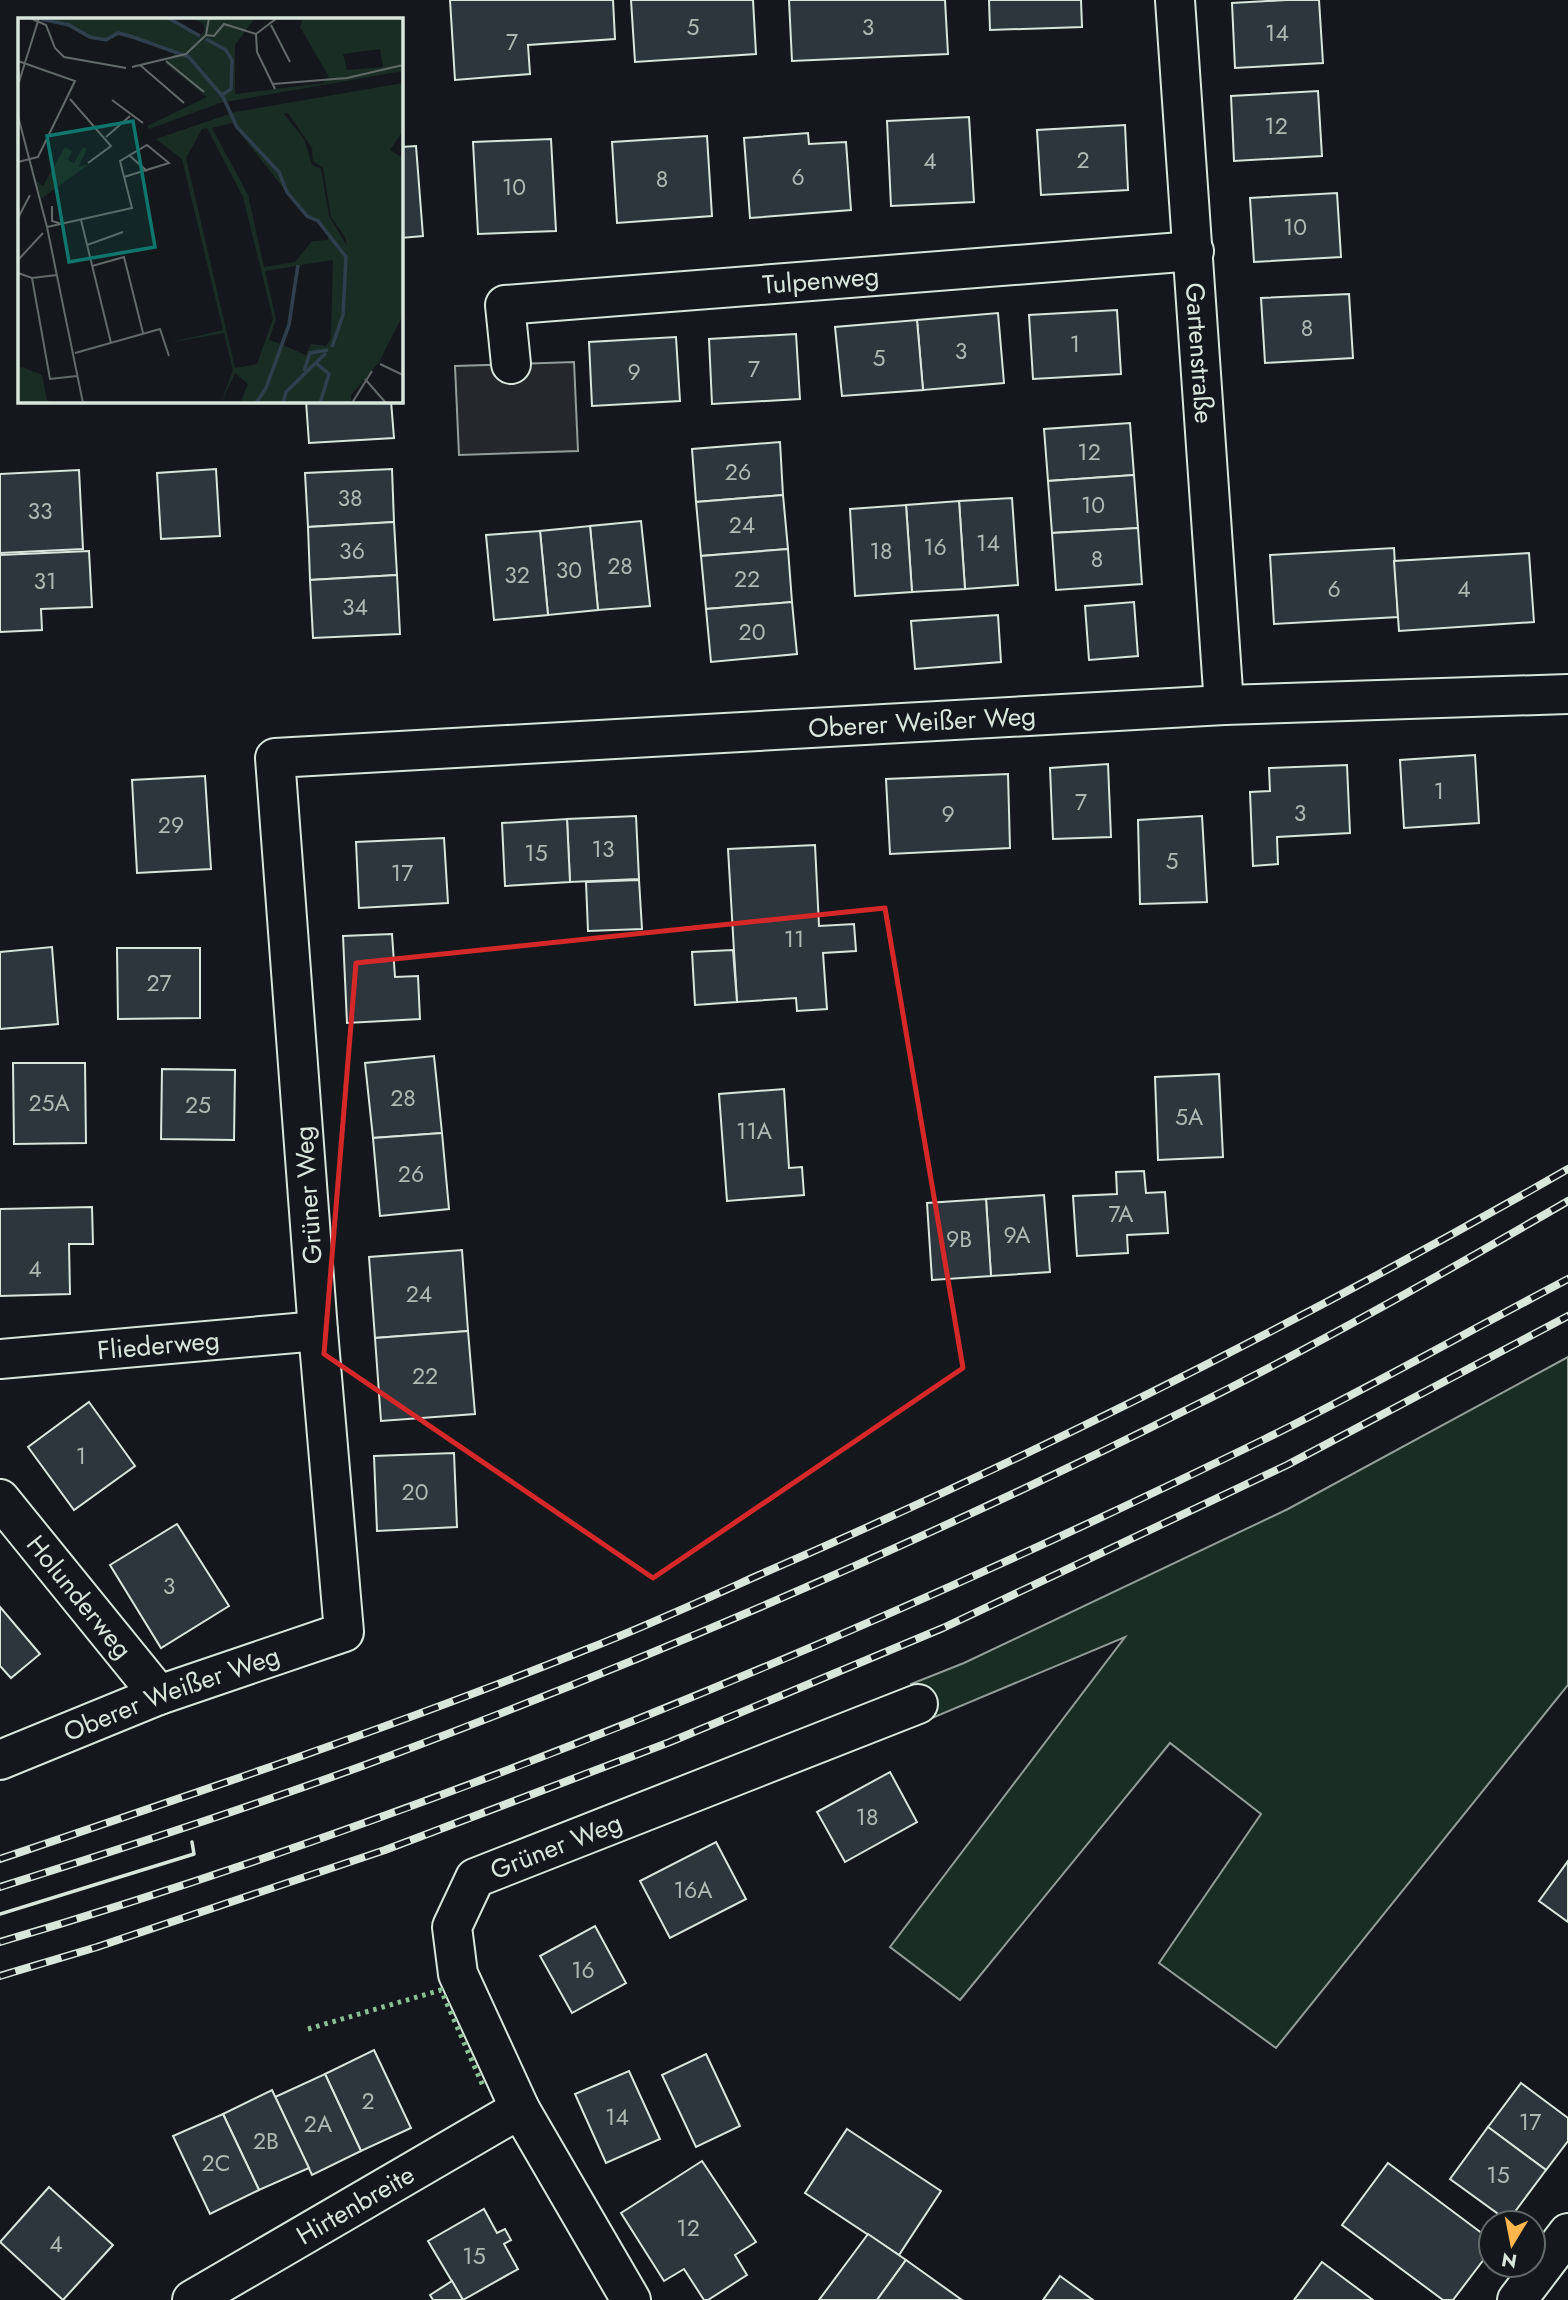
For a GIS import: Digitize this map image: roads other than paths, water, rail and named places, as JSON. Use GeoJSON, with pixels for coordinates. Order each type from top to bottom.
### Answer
{"type":"FeatureCollection","features":[{"type":"Feature","properties":{"kind":"street","name":"Gartenstraße"},"geometry":{"type":"LineString","coordinates":[[1175,0],[1224,705]]}},
{"type":"Feature","properties":{"kind":"street","name":"Tulpenweg"},"geometry":{"type":"LineString","coordinates":[[511,364],[505,305],[1194,251]]}},
{"type":"Feature","properties":{"kind":"street","name":"Oberer Weißer Weg"},"geometry":{"type":"LineString","coordinates":[[275,758],[1224,705],[1565,697]]}},
{"type":"Feature","properties":{"kind":"street","name":"Grüner Weg"},"geometry":{"type":"LineString","coordinates":[[275,758],[318,1331],[344,1632]]}},
{"type":"Feature","properties":{"kind":"street","name":"Fliederweg"},"geometry":{"type":"LineString","coordinates":[[0,1359],[318,1331]]}},
{"type":"Feature","properties":{"kind":"street","name":"Holunderweg"},"geometry":{"type":"LineString","coordinates":[[0,1499],[159,1695]]}},
{"type":"Feature","properties":{"kind":"street","name":"Oberer Weißer Weg"},"geometry":{"type":"LineString","coordinates":[[0,1760],[159,1695],[344,1632]]}},
{"type":"Feature","properties":{"kind":"street","name":"Grüner Weg"},"geometry":{"type":"LineString","coordinates":[[631,2300],[520,2109],[458,1974],[452,1927],[475,1878],[918,1704]]}},
{"type":"Feature","properties":{"kind":"street","name":"Hirtenbreite"},"geometry":{"type":"LineString","coordinates":[[192,2300],[520,2109]]}},
{"type":"Feature","properties":{"kind":"street"},"geometry":{"type":"LineString","coordinates":[[1517,2300],[1568,2233]]}},
{"type":"Feature","properties":{"kind":"railway"},"geometry":{"type":"LineString","coordinates":[[0,1859],[367,1733],[672,1614],[966,1482],[1170,1383],[1370,1279],[1568,1169]]}},
{"type":"Feature","properties":{"kind":"railway"},"geometry":{"type":"LineString","coordinates":[[0,1887],[209,1820],[364,1765],[613,1669],[808,1587],[1000,1500],[1238,1384],[1381,1308],[1568,1201]]}},
{"type":"Feature","properties":{"kind":"railway"},"geometry":{"type":"LineString","coordinates":[[0,1942],[163,1892],[324,1837],[484,1779],[801,1652],[957,1584],[1265,1439],[1568,1279]]}},
{"type":"Feature","properties":{"kind":"railway"},"geometry":{"type":"LineString","coordinates":[[0,1976],[97,1947],[385,1850],[670,1742],[943,1628],[1287,1465],[1568,1316]]}}]}
